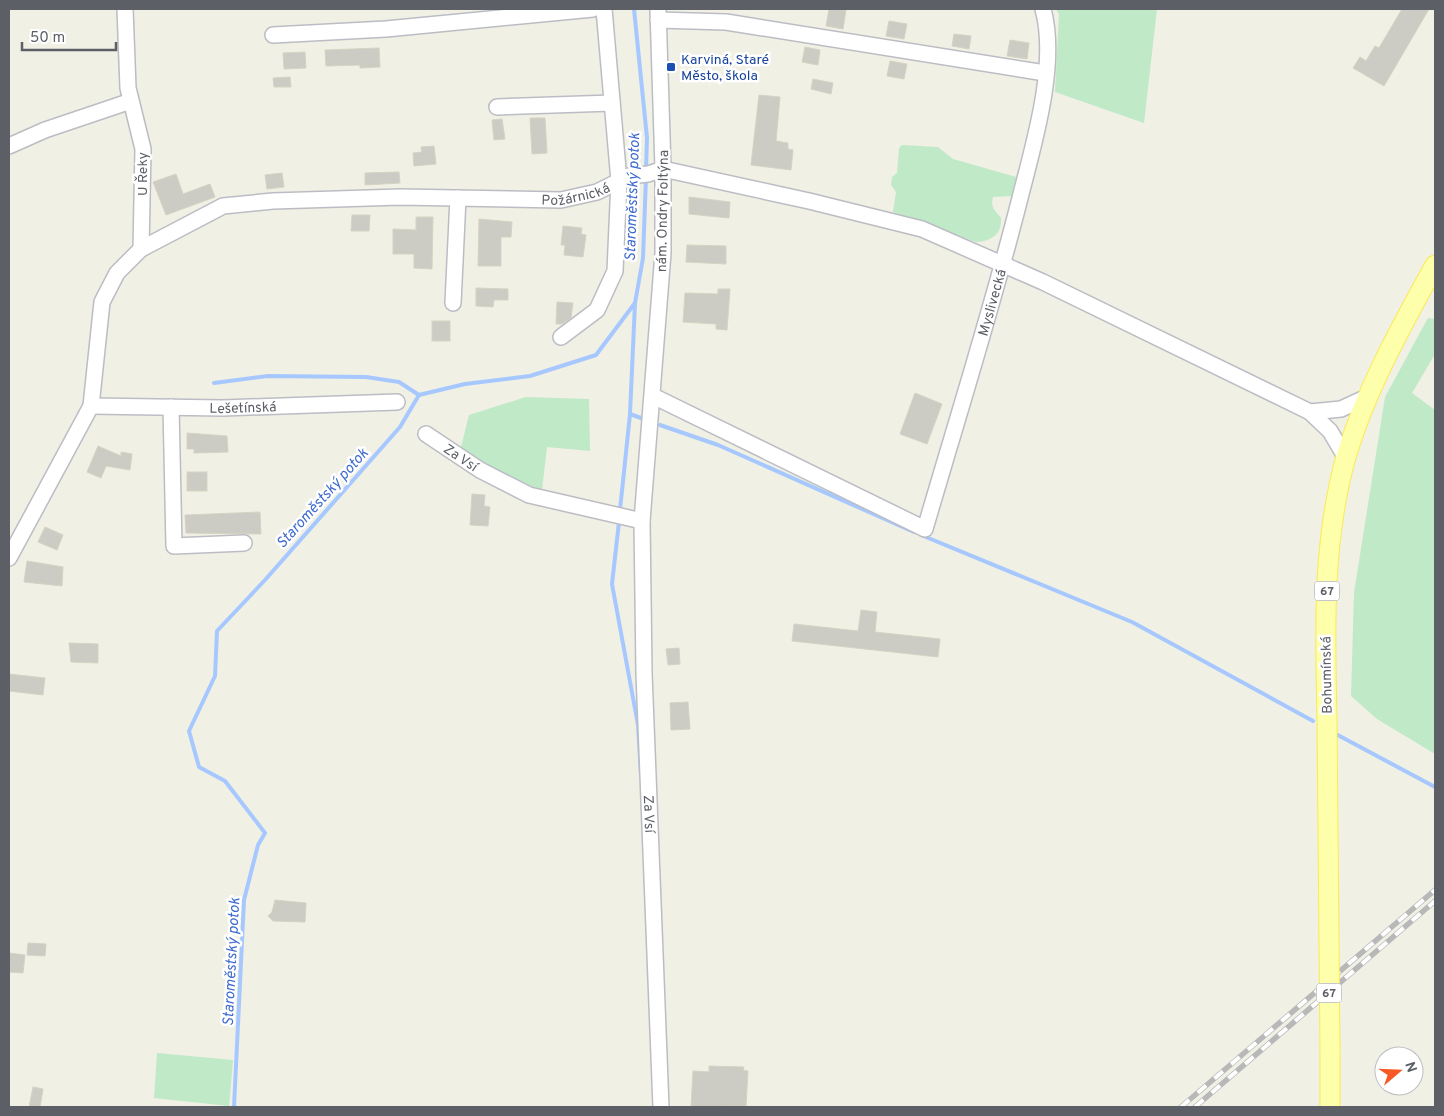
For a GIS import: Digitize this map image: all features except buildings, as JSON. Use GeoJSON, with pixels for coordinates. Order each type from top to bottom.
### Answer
{"type":"FeatureCollection","features":[{"type":"Feature","properties":{"kind":"main road","name":"Bohumínská"},"geometry":{"type":"LineString","coordinates":[[1330,1107],[1325,640],[1327,587],[1336,507],[1346,458],[1367,397],[1389,350],[1435,266]]}},
{"type":"Feature","properties":{"kind":"street","name":"U Řeky"},"geometry":{"type":"LineString","coordinates":[[125,9],[128,88],[142,149],[141,249]]}},
{"type":"Feature","properties":{"kind":"street"},"geometry":{"type":"LineString","coordinates":[[273,35],[386,30],[593,9]]}},
{"type":"Feature","properties":{"kind":"street"},"geometry":{"type":"LineString","coordinates":[[561,337],[597,310],[615,271],[619,181],[604,9]]}},
{"type":"Feature","properties":{"kind":"street","name":"Myslivecká"},"geometry":{"type":"LineString","coordinates":[[653,396],[925,529],[1003,265],[1039,121],[1049,51],[1043,9]]}},
{"type":"Feature","properties":{"kind":"street"},"geometry":{"type":"LineString","coordinates":[[658,15],[726,22],[1045,74]]}},
{"type":"Feature","properties":{"kind":"street","name":"nám. Ondry Foltýna"},"geometry":{"type":"LineString","coordinates":[[651,413],[663,253],[664,169],[658,15]]}},
{"type":"Feature","properties":{"kind":"street"},"geometry":{"type":"LineString","coordinates":[[9,146],[45,130],[132,101]]}},
{"type":"Feature","properties":{"kind":"street"},"geometry":{"type":"LineString","coordinates":[[497,107],[612,103]]}},
{"type":"Feature","properties":{"kind":"street","name":"Požárnická"},"geometry":{"type":"LineString","coordinates":[[141,249],[223,206],[273,200],[458,198],[561,200],[597,192],[619,181],[664,169],[809,201],[922,229],[1044,282],[1310,412]]}},
{"type":"Feature","properties":{"kind":"street"},"geometry":{"type":"LineString","coordinates":[[453,303],[458,198]]}},
{"type":"Feature","properties":{"kind":"street"},"geometry":{"type":"LineString","coordinates":[[9,558],[90,406],[102,302],[117,272],[141,249]]}},
{"type":"Feature","properties":{"kind":"street"},"geometry":{"type":"LineString","coordinates":[[1310,412],[1340,409],[1367,397]]}},
{"type":"Feature","properties":{"kind":"street","name":"Lešetínská"},"geometry":{"type":"LineString","coordinates":[[90,406],[223,408],[397,402]]}},
{"type":"Feature","properties":{"kind":"street"},"geometry":{"type":"LineString","coordinates":[[171,407],[174,546],[244,543]]}},
{"type":"Feature","properties":{"kind":"street"},"geometry":{"type":"LineString","coordinates":[[1310,412],[1330,432],[1346,458]]}},
{"type":"Feature","properties":{"kind":"street","name":"Za Vsí"},"geometry":{"type":"LineString","coordinates":[[651,413],[642,520],[644,673],[661,1107]]}},
{"type":"Feature","properties":{"kind":"street","name":"Za Vsí"},"geometry":{"type":"LineString","coordinates":[[426,434],[480,470],[529,495],[642,520]]}},
{"type":"Feature","properties":{"kind":"green space"},"geometry":{"type":"Polygon","coordinates":[[[1056,9],[1157,9],[1144,123],[1055,92],[1059,14],[1056,9]]]}},
{"type":"Feature","properties":{"kind":"green space"},"geometry":{"type":"Polygon","coordinates":[[[902,145],[938,147],[953,159],[1020,178],[1013,196],[993,197],[993,206],[1001,218],[1000,228],[995,236],[976,242],[893,212],[896,192],[891,185],[892,177],[897,173],[899,148],[902,145]]]}},
{"type":"Feature","properties":{"kind":"green space"},"geometry":{"type":"Polygon","coordinates":[[[1428,318],[1435,319],[1435,354],[1412,393],[1435,410],[1435,754],[1377,719],[1351,696],[1354,593],[1385,397],[1428,318]]]}},
{"type":"Feature","properties":{"kind":"green space"},"geometry":{"type":"Polygon","coordinates":[[[526,397],[589,399],[590,451],[547,447],[542,490],[485,470],[460,451],[469,415],[526,397]]]}},
{"type":"Feature","properties":{"kind":"green space"},"geometry":{"type":"Polygon","coordinates":[[[157,1053],[233,1060],[229,1106],[154,1098],[157,1053]]]}},
{"type":"Feature","properties":{"kind":"waterway","name":"Staroměstský potok"},"geometry":{"type":"LineString","coordinates":[[634,9],[647,138],[646,170]]}},
{"type":"Feature","properties":{"kind":"waterway","name":"Staroměstský potok"},"geometry":{"type":"LineString","coordinates":[[234,1107],[244,900],[258,845],[265,833],[225,781],[199,767],[189,731],[215,676],[217,631],[265,580],[400,427],[419,395],[465,384],[530,376],[596,355],[635,303],[643,258],[646,177]]}},
{"type":"Feature","properties":{"kind":"waterway"},"geometry":{"type":"LineString","coordinates":[[635,303],[630,414],[641,418]]}},
{"type":"Feature","properties":{"kind":"waterway"},"geometry":{"type":"LineString","coordinates":[[214,383],[268,376],[366,377],[399,382],[419,395]]}},
{"type":"Feature","properties":{"kind":"waterway"},"geometry":{"type":"LineString","coordinates":[[620,510],[630,414]]}},
{"type":"Feature","properties":{"kind":"waterway"},"geometry":{"type":"LineString","coordinates":[[660,425],[718,445],[914,532]]}},
{"type":"Feature","properties":{"kind":"waterway"},"geometry":{"type":"LineString","coordinates":[[619,522],[612,584],[638,725],[641,775]]}},
{"type":"Feature","properties":{"kind":"waterway"},"geometry":{"type":"LineString","coordinates":[[921,535],[1132,622],[1313,721]]}},
{"type":"Feature","properties":{"kind":"waterway"},"geometry":{"type":"LineString","coordinates":[[1334,733],[1435,787]]}},
{"type":"Feature","properties":{"kind":"railway"},"geometry":{"type":"LineString","coordinates":[[1181,1107],[1435,890]]}},
{"type":"Feature","properties":{"kind":"railway"},"geometry":{"type":"LineString","coordinates":[[1195,1107],[1435,901]]}},
{"type":"Feature","properties":{"kind":"place","name":"Karviná, Staré Město, škola"},"geometry":{"type":"Point","coordinates":[671,67]}}]}
